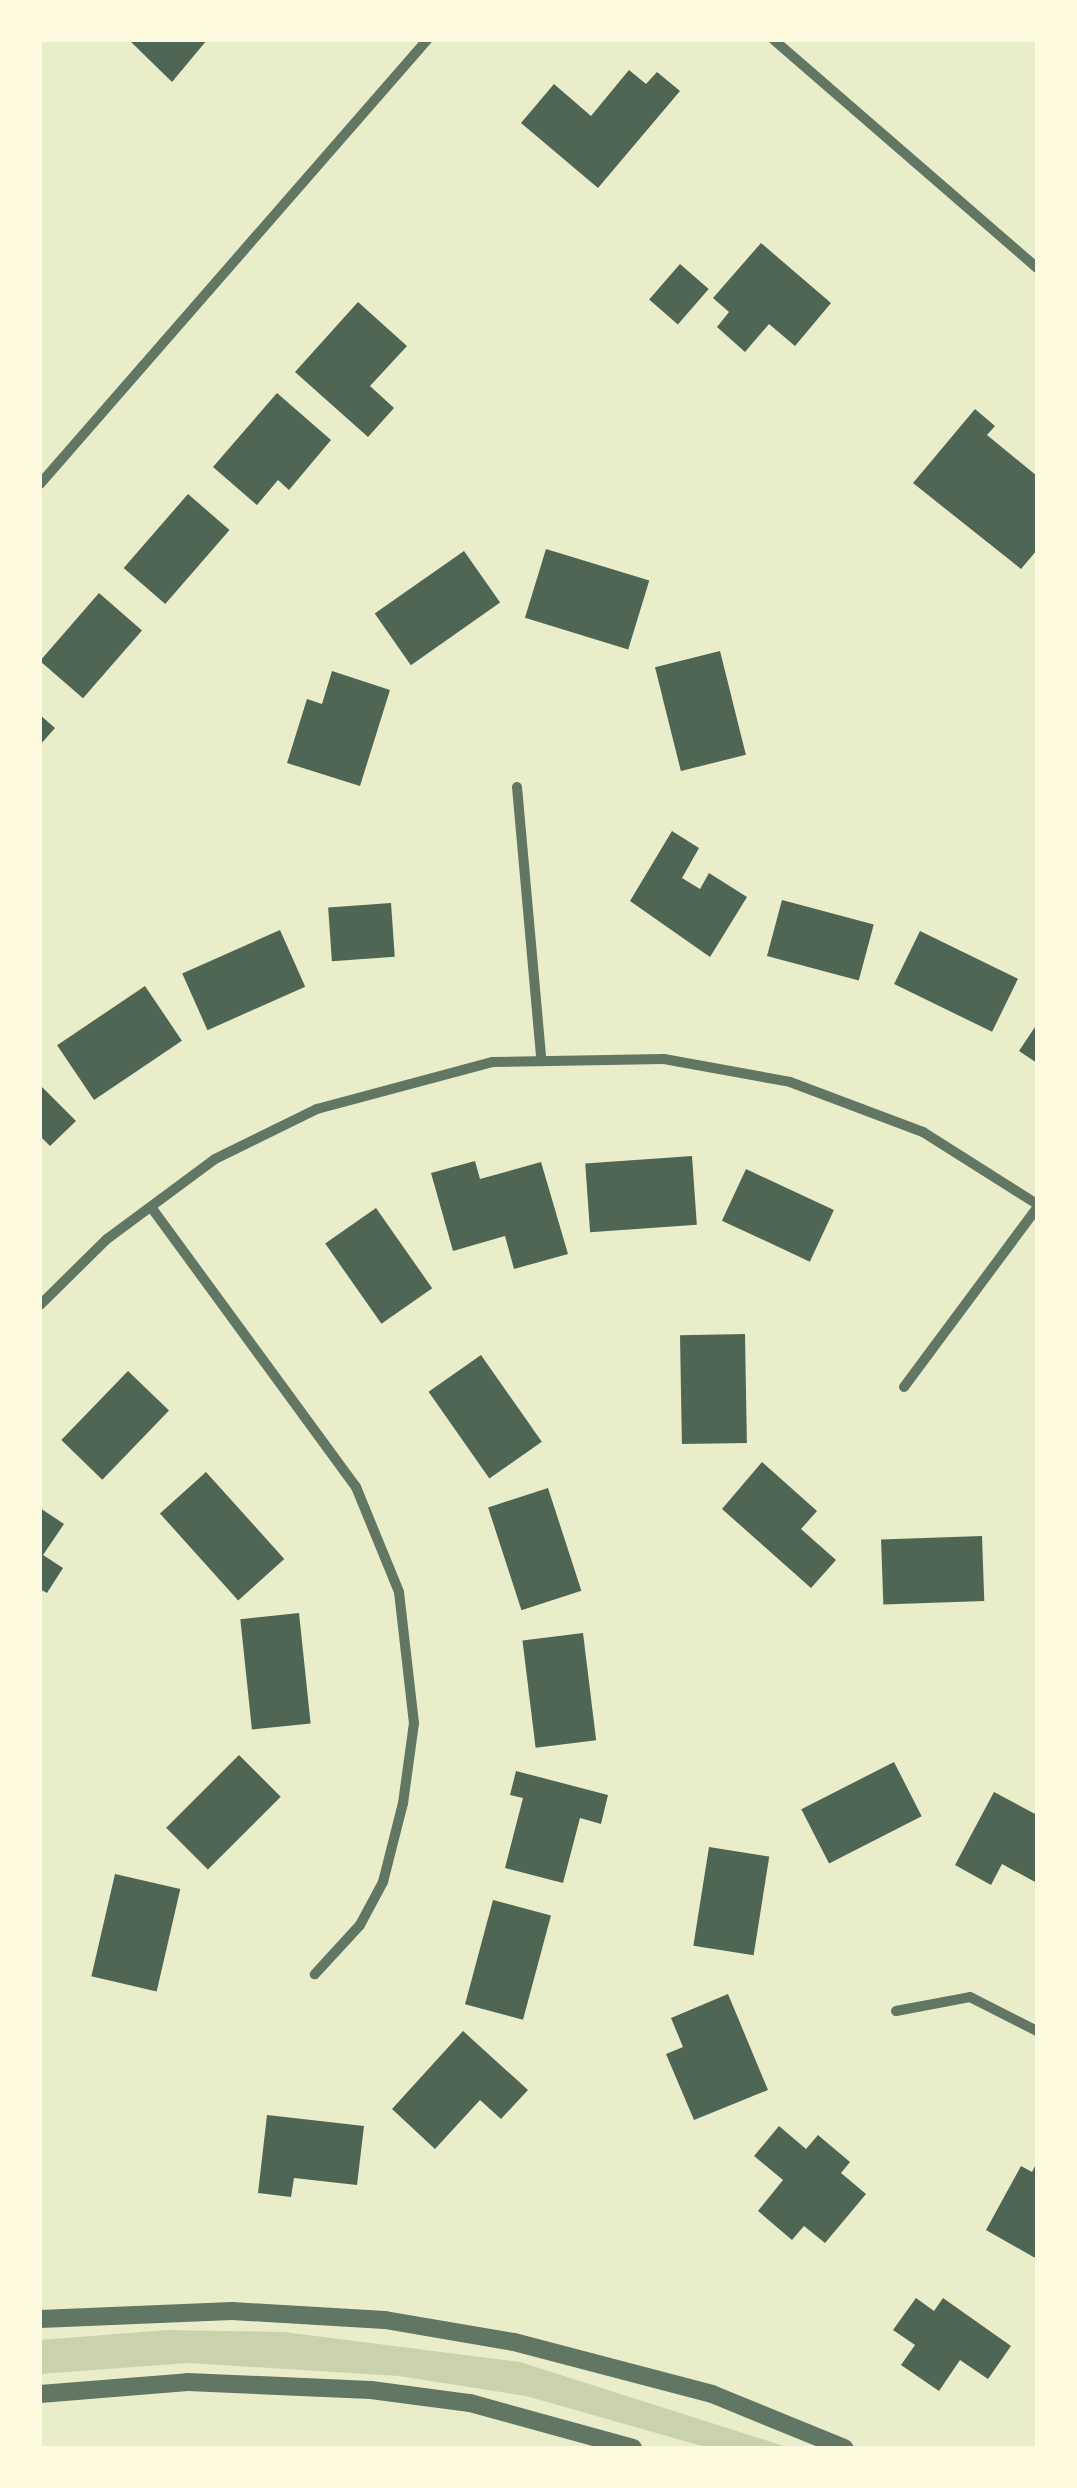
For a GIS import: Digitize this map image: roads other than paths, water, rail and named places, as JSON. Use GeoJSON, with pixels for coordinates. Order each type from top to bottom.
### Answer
{"type":"FeatureCollection","features":[{"type":"Feature","properties":{"kind":"street"},"geometry":{"type":"LineString","coordinates":[[40,484],[427,40]]}},
{"type":"Feature","properties":{"kind":"street"},"geometry":{"type":"LineString","coordinates":[[774,40],[1037,268]]}},
{"type":"Feature","properties":{"kind":"street"},"geometry":{"type":"LineString","coordinates":[[517,787],[541,1058]]}},
{"type":"Feature","properties":{"kind":"street"},"geometry":{"type":"LineString","coordinates":[[40,1305],[151,1206],[215,1159],[318,1109],[418,1077],[541,1058],[664,1059],[790,1082],[923,1132],[1037,1206],[904,1387]]}},
{"type":"Feature","properties":{"kind":"street"},"geometry":{"type":"LineString","coordinates":[[151,1206],[356,1487],[398,1592],[414,1723],[403,1803],[383,1882],[360,1925],[315,1974]]}},
{"type":"Feature","properties":{"kind":"street"},"geometry":{"type":"LineString","coordinates":[[896,2011],[970,1997],[1037,2032]]}},
{"type":"Feature","properties":{"kind":"street"},"geometry":{"type":"LineString","coordinates":[[40,2320],[232,2311],[385,2320],[604,2364],[712,2394],[844,2448]]}},
{"type":"Feature","properties":{"kind":"street"},"geometry":{"type":"LineString","coordinates":[[40,2394],[188,2382],[371,2390],[470,2403],[633,2448]]}}]}
